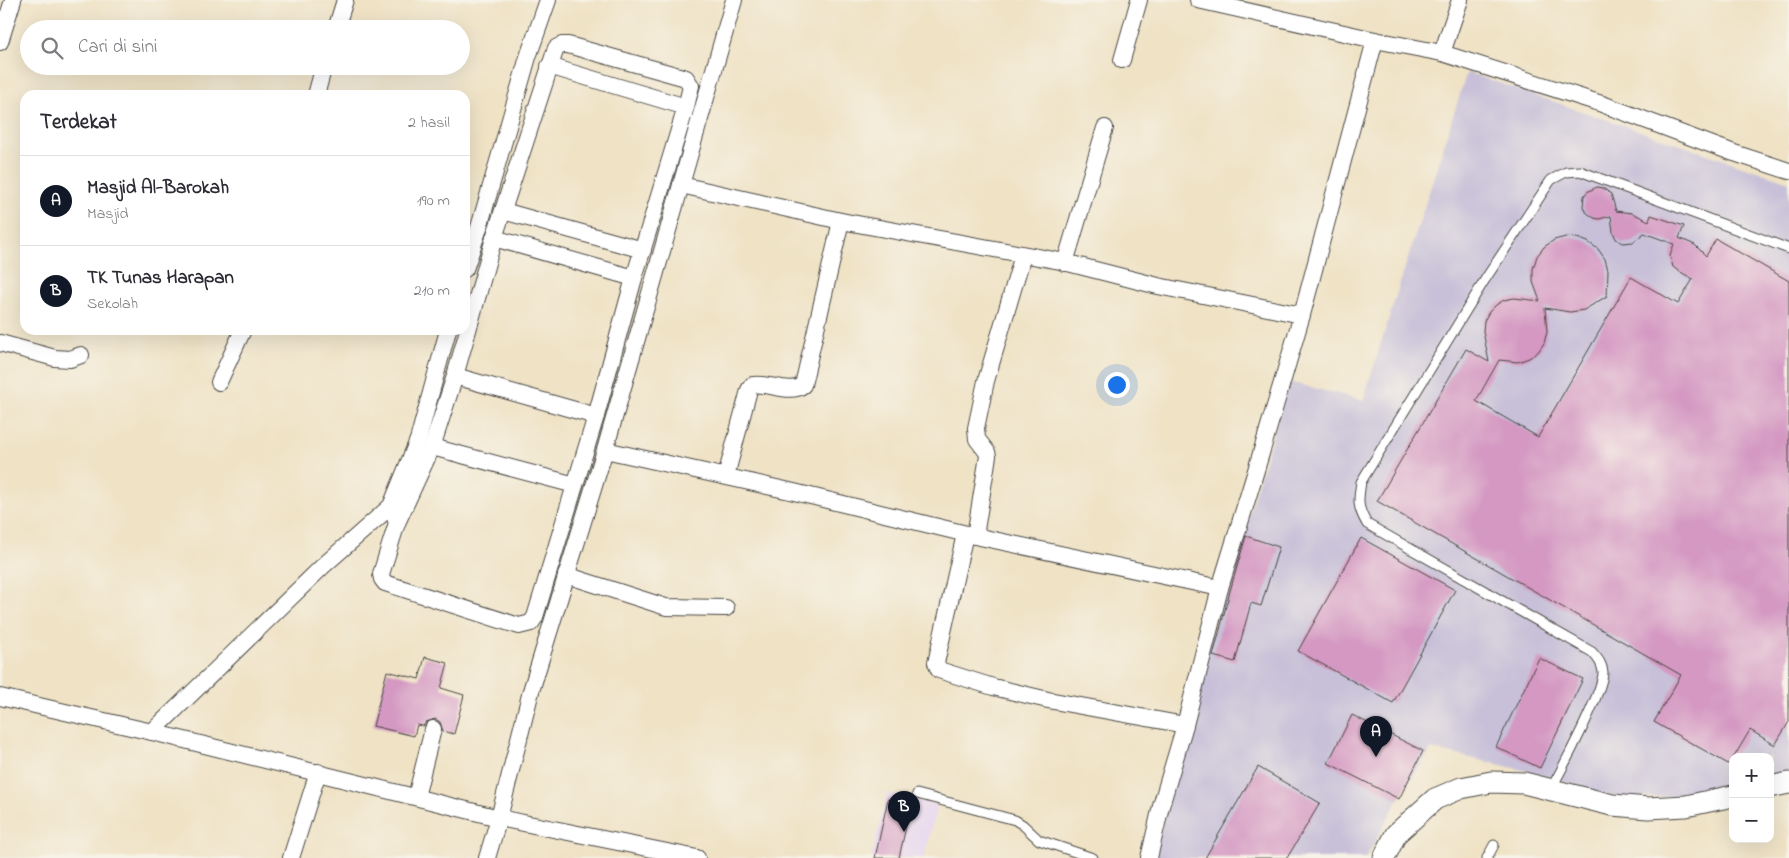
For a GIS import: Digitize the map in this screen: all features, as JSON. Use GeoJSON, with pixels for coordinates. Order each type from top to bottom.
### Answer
{"type":"FeatureCollection","features":[{"type":"Feature","properties":{"kind":"street"},"geometry":{"type":"LineString","coordinates":[[0,42],[12,0]]}},
{"type":"Feature","properties":{"kind":"street"},"geometry":{"type":"LineString","coordinates":[[339,20],[345,0]]}},
{"type":"Feature","properties":{"kind":"street"},"geometry":{"type":"LineString","coordinates":[[470,254],[528,57],[548,0]]}},
{"type":"Feature","properties":{"kind":"street"},"geometry":{"type":"LineString","coordinates":[[487,858],[531,691],[604,450],[734,0]]}},
{"type":"Feature","properties":{"kind":"street"},"geometry":{"type":"LineString","coordinates":[[1122,60],[1139,0]]}},
{"type":"Feature","properties":{"kind":"street"},"geometry":{"type":"LineString","coordinates":[[1198,0],[1375,40],[1442,53],[1602,104],[1734,153],[1789,171]]}},
{"type":"Feature","properties":{"kind":"street"},"geometry":{"type":"LineString","coordinates":[[1442,53],[1460,0]]}},
{"type":"Feature","properties":{"kind":"street"},"geometry":{"type":"LineString","coordinates":[[1149,858],[1161,806],[1185,725],[1220,588],[1302,315],[1375,40]]}},
{"type":"Feature","properties":{"kind":"street"},"geometry":{"type":"LineString","coordinates":[[467,335],[432,447],[396,523],[381,574],[382,579],[385,583],[520,626],[526,625],[531,623],[536,617],[596,416],[634,278],[686,107],[691,86],[686,78],[568,45],[556,48],[494,238],[470,323]]}},
{"type":"Feature","properties":{"kind":"street"},"geometry":{"type":"LineString","coordinates":[[549,66],[686,107]]}},
{"type":"Feature","properties":{"kind":"street"},"geometry":{"type":"LineString","coordinates":[[317,90],[322,75]]}},
{"type":"Feature","properties":{"kind":"street"},"geometry":{"type":"LineString","coordinates":[[1065,263],[1105,128]]}},
{"type":"Feature","properties":{"kind":"street"},"geometry":{"type":"LineString","coordinates":[[681,185],[841,221],[1065,263],[1158,286],[1302,315]]}},
{"type":"Feature","properties":{"kind":"street"},"geometry":{"type":"LineString","coordinates":[[503,211],[643,250]]}},
{"type":"Feature","properties":{"kind":"street"},"geometry":{"type":"LineString","coordinates":[[726,476],[749,390],[752,385],[758,384],[792,389],[803,385],[841,221]]}},
{"type":"Feature","properties":{"kind":"street"},"geometry":{"type":"LineString","coordinates":[[494,238],[634,278]]}},
{"type":"Feature","properties":{"kind":"street"},"geometry":{"type":"LineString","coordinates":[[1023,255],[986,380],[976,428],[977,439],[986,450],[988,456],[970,535],[936,663],[938,670],[993,687],[1048,700],[1185,725]]}},
{"type":"Feature","properties":{"kind":"street"},"geometry":{"type":"LineString","coordinates":[[219,382],[241,335]]}},
{"type":"Feature","properties":{"kind":"street"},"geometry":{"type":"LineString","coordinates":[[152,732],[323,566],[391,506],[418,440],[447,335]]}},
{"type":"Feature","properties":{"kind":"street"},"geometry":{"type":"LineString","coordinates":[[0,343],[55,358],[70,359],[81,355]]}},
{"type":"Feature","properties":{"kind":"street"},"geometry":{"type":"LineString","coordinates":[[455,376],[596,416]]}},
{"type":"Feature","properties":{"kind":"street"},"geometry":{"type":"LineString","coordinates":[[432,447],[575,484]]}},
{"type":"Feature","properties":{"kind":"street"},"geometry":{"type":"LineString","coordinates":[[604,450],[726,476],[970,535],[1220,588]]}},
{"type":"Feature","properties":{"kind":"street"},"geometry":{"type":"LineString","coordinates":[[391,506],[396,523]]}},
{"type":"Feature","properties":{"kind":"street"},"geometry":{"type":"LineString","coordinates":[[566,575],[666,608],[726,608]]}},
{"type":"Feature","properties":{"kind":"street"},"geometry":{"type":"LineString","coordinates":[[0,697],[318,772],[499,818],[697,858]]}},
{"type":"Feature","properties":{"kind":"street"},"geometry":{"type":"LineString","coordinates":[[416,797],[433,729]]}},
{"type":"Feature","properties":{"kind":"street"},"geometry":{"type":"LineString","coordinates":[[291,858],[318,772]]}},
{"type":"Feature","properties":{"kind":"street"},"geometry":{"type":"LineString","coordinates":[[1384,858],[1396,834],[1435,799],[1461,788],[1490,782],[1524,783],[1612,805],[1648,808],[1686,806],[1729,797]]}},
{"type":"Feature","properties":{"kind":"street"},"geometry":{"type":"LineString","coordinates":[[1774,786],[1789,783]]}},
{"type":"Feature","properties":{"kind":"lane"},"geometry":{"type":"LineString","coordinates":[[1551,789],[1594,699],[1603,674],[1601,661],[1592,652],[1367,524],[1359,511],[1361,482],[1486,278],[1551,180],[1566,172],[1580,171],[1789,249]]}},
{"type":"Feature","properties":{"kind":"lane"},"geometry":{"type":"LineString","coordinates":[[917,794],[1015,820],[1039,840],[1093,858]]}},
{"type":"Feature","properties":{"kind":"lane"},"geometry":{"type":"LineString","coordinates":[[1487,858],[1494,845]]}},
{"type":"Feature","properties":{"kind":"shaded area"},"geometry":{"type":"Polygon","coordinates":[[[1467,72],[1789,182],[1789,777],[1774,780],[1774,753],[1729,753],[1729,791],[1703,796],[1616,798],[1536,773],[1431,749],[1398,800],[1366,858],[1154,858],[1201,669],[1289,382],[1363,400],[1467,72]]]}},
{"type":"Feature","properties":{"kind":"shaded area"},"geometry":{"type":"Polygon","coordinates":[[[887,793],[937,805],[924,858],[871,858],[887,793]]]}},
{"type":"Feature","properties":{"kind":"building"},"geometry":{"type":"Polygon","coordinates":[[[1597,187],[1603,188],[1611,194],[1616,211],[1632,213],[1649,221],[1651,215],[1684,226],[1679,238],[1695,245],[1706,256],[1716,239],[1789,281],[1789,722],[1775,745],[1750,730],[1736,753],[1729,753],[1729,764],[1654,722],[1681,675],[1377,501],[1466,349],[1489,362],[1483,331],[1484,321],[1489,312],[1504,300],[1514,298],[1540,301],[1533,282],[1533,269],[1537,256],[1544,247],[1554,240],[1566,237],[1577,238],[1588,242],[1598,249],[1605,259],[1608,270],[1607,296],[1584,310],[1570,312],[1545,308],[1547,332],[1544,343],[1538,352],[1518,362],[1499,360],[1476,401],[1538,437],[1631,277],[1678,304],[1693,279],[1673,267],[1670,256],[1674,244],[1644,233],[1633,242],[1623,243],[1616,239],[1611,216],[1599,219],[1586,212],[1583,207],[1584,196],[1587,192],[1597,187]]]}},
{"type":"Feature","properties":{"kind":"building"},"geometry":{"type":"Polygon","coordinates":[[[1246,536],[1279,547],[1261,606],[1251,603],[1235,662],[1213,656],[1246,536]]]}},
{"type":"Feature","properties":{"kind":"building"},"geometry":{"type":"Polygon","coordinates":[[[1361,538],[1455,590],[1393,703],[1298,651],[1361,538]]]}},
{"type":"Feature","properties":{"kind":"building"},"geometry":{"type":"Polygon","coordinates":[[[425,657],[448,663],[441,688],[464,695],[454,734],[443,731],[440,722],[435,719],[426,722],[423,726],[417,725],[414,736],[373,726],[387,671],[419,679],[425,657]]]}},
{"type":"Feature","properties":{"kind":"building"},"geometry":{"type":"Polygon","coordinates":[[[1539,658],[1583,679],[1540,768],[1496,747],[1539,658]]]}},
{"type":"Feature","properties":{"kind":"building"},"geometry":{"type":"Polygon","coordinates":[[[1352,715],[1423,751],[1399,799],[1328,763],[1352,715]]]}},
{"type":"Feature","properties":{"kind":"building"},"geometry":{"type":"Polygon","coordinates":[[[1258,767],[1320,803],[1287,858],[1205,858],[1258,767]]]}},
{"type":"Feature","properties":{"kind":"building"},"geometry":{"type":"Polygon","coordinates":[[[888,799],[911,804],[899,858],[875,858],[888,799]]]}},
{"type":"Feature","properties":{"kind":"place","name":"Masjid Al-Barokah"},"geometry":{"type":"Point","coordinates":[1376,757]}},
{"type":"Feature","properties":{"kind":"place","name":"TK Tunas Harapan"},"geometry":{"type":"Point","coordinates":[904,832]}}]}
